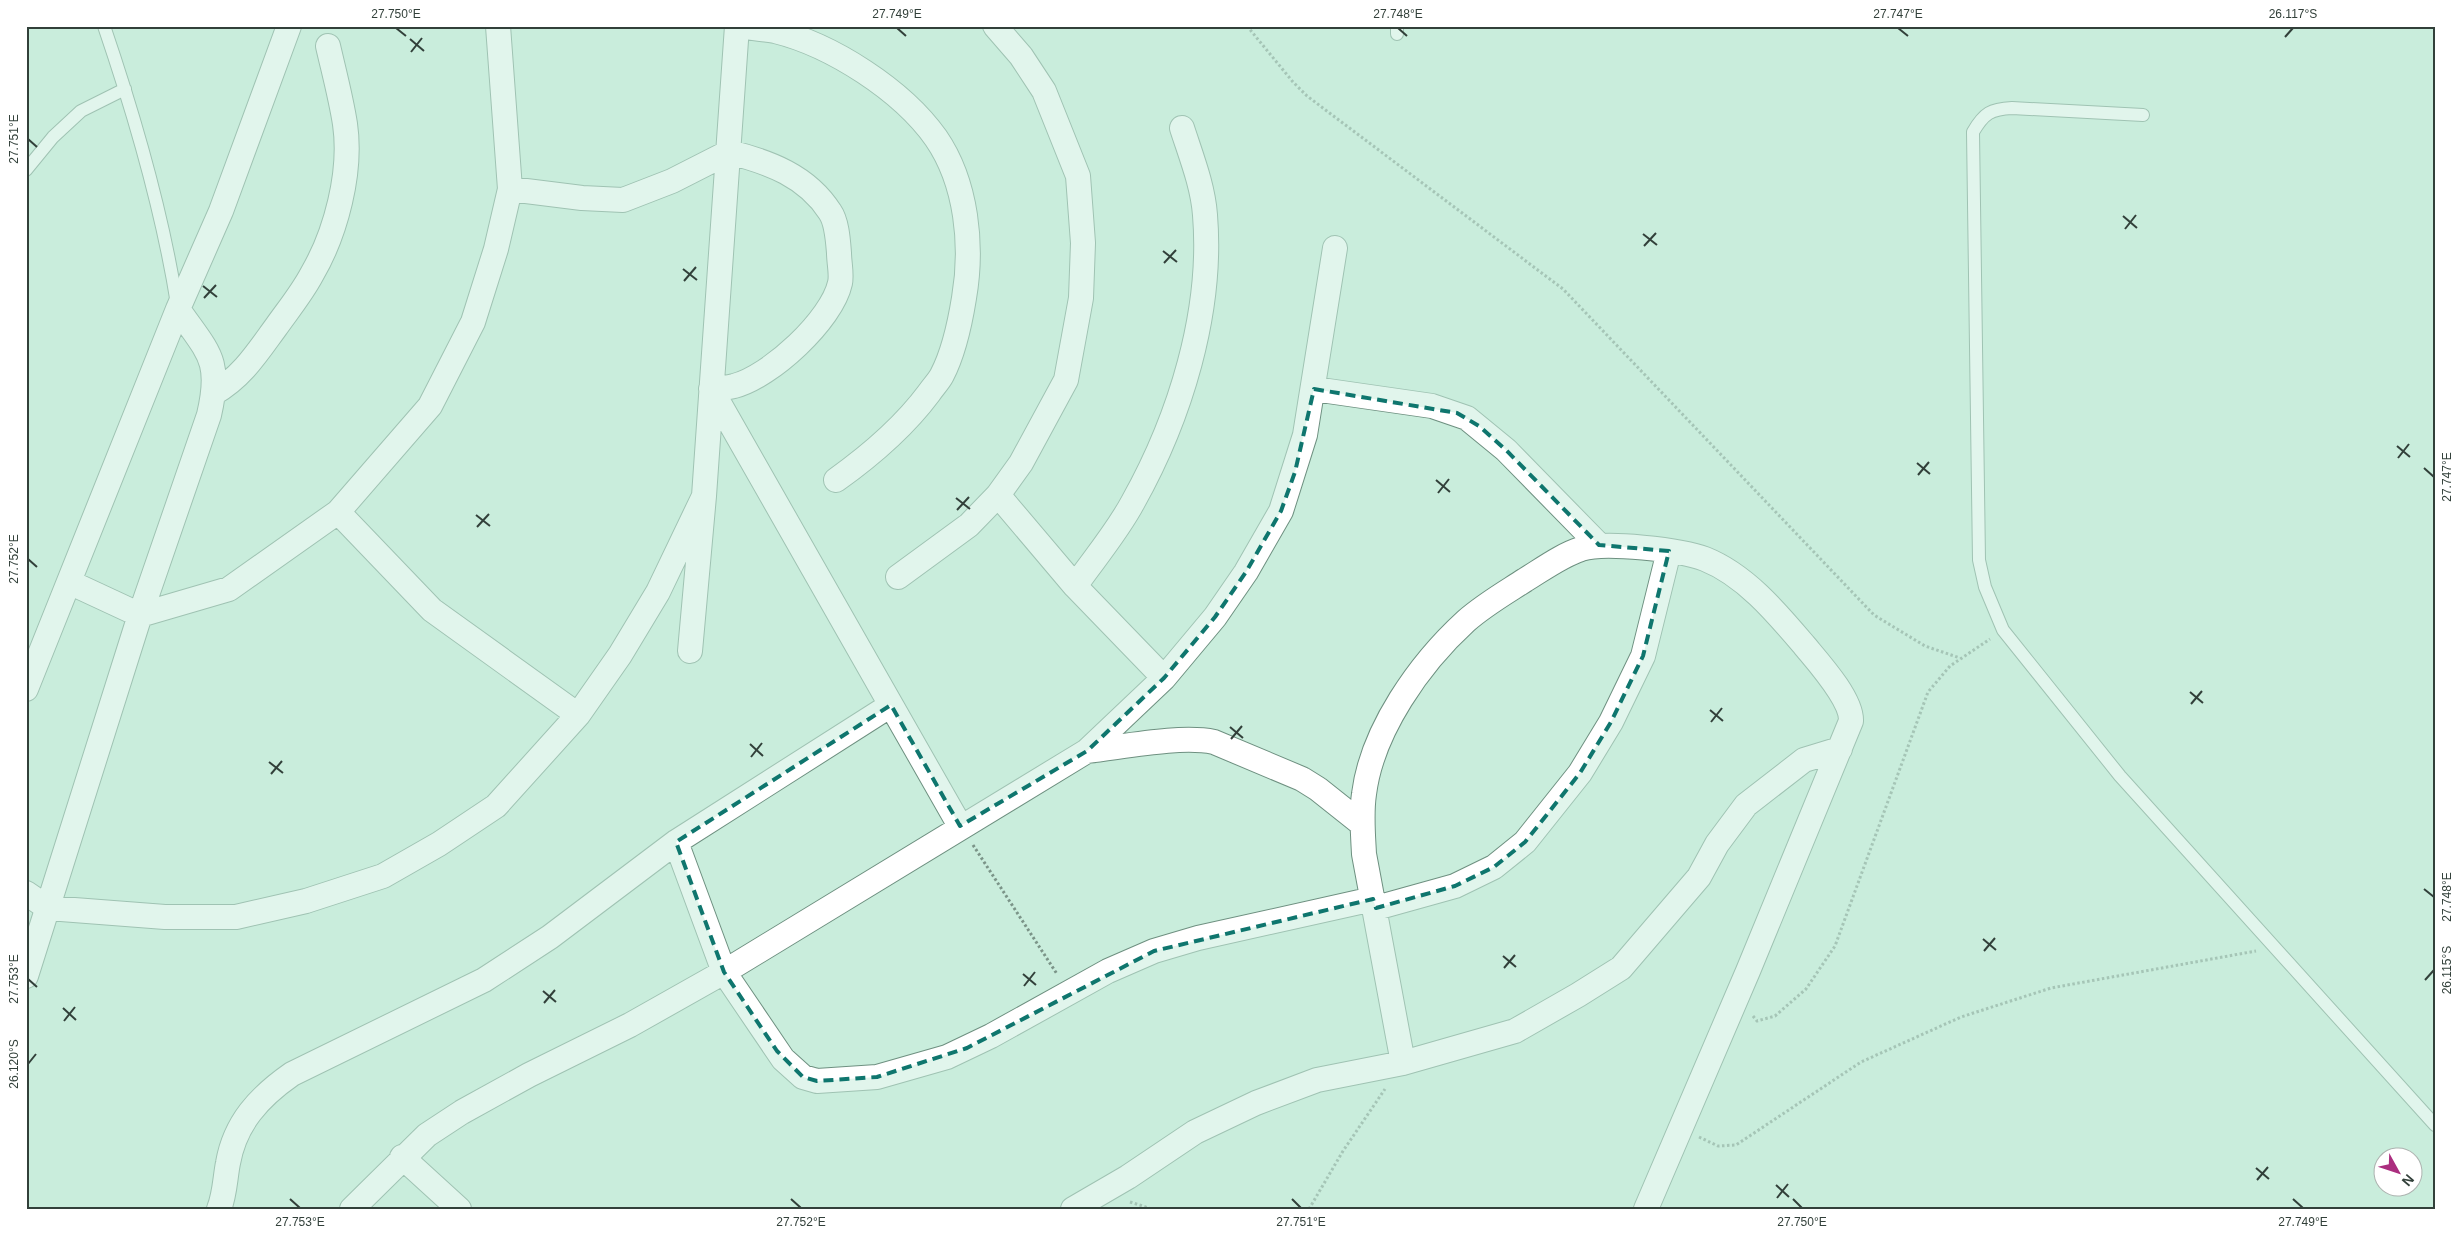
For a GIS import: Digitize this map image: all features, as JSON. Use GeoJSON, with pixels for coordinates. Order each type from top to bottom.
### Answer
{"type":"FeatureCollection","features":[{"type":"Feature","properties":{"kind":"street"},"geometry":{"type":"LineString","coordinates":[[26,689],[178,310],[221,211],[289,26]]}},
{"type":"Feature","properties":{"kind":"street"},"geometry":{"type":"LineString","coordinates":[[69,582],[140,616],[229,589],[338,512],[430,406],[473,322],[496,249],[510,189],[498,26]]}},
{"type":"Feature","properties":{"kind":"street"},"geometry":{"type":"LineString","coordinates":[[690,652],[704,496],[737,26],[775,32],[825,50],[869,76],[908,106],[936,139],[951,168],[966,222],[968,273],[960,321],[942,375],[913,414],[876,451],[836,480]]}},
{"type":"Feature","properties":{"kind":"street"},"geometry":{"type":"LineString","coordinates":[[898,578],[969,525],[998,495],[1021,462],[1066,380],[1081,298],[1083,243],[1078,176],[1044,91],[1021,56],[995,26]]}},
{"type":"Feature","properties":{"kind":"street"},"geometry":{"type":"LineString","coordinates":[[214,393],[230,384],[244,371],[313,274],[337,212],[346,151],[345,125],[328,46]]}},
{"type":"Feature","properties":{"kind":"street"},"geometry":{"type":"LineString","coordinates":[[1075,586],[1132,504],[1163,444],[1181,394],[1198,321],[1206,267],[1205,214],[1198,178],[1182,128]]}},
{"type":"Feature","properties":{"kind":"street"},"geometry":{"type":"LineString","coordinates":[[510,189],[582,198],[623,200],[672,181],[729,152],[763,161],[788,172],[811,189],[831,214],[838,244],[840,283],[828,309],[808,335],[788,355],[755,377],[734,386],[711,389]]}},
{"type":"Feature","properties":{"kind":"street"},"geometry":{"type":"LineString","coordinates":[[352,1209],[402,1157],[427,1135],[462,1112],[528,1074],[630,1025],[724,972],[960,826],[1087,751],[1164,678],[1215,617],[1246,572],[1281,512],[1295,472],[1314,389],[1335,248]]}},
{"type":"Feature","properties":{"kind":"street"},"geometry":{"type":"LineString","coordinates":[[26,976],[140,616],[209,415],[214,393],[215,376],[211,358],[178,310]]}},
{"type":"Feature","properties":{"kind":"street"},"geometry":{"type":"LineString","coordinates":[[711,389],[960,826]]}},
{"type":"Feature","properties":{"kind":"street"},"geometry":{"type":"LineString","coordinates":[[1314,389],[1432,406],[1467,418],[1506,450],[1599,545]]}},
{"type":"Feature","properties":{"kind":"street"},"geometry":{"type":"LineString","coordinates":[[998,495],[1075,586],[1164,678]]}},
{"type":"Feature","properties":{"kind":"street"},"geometry":{"type":"LineString","coordinates":[[26,892],[48,908],[165,917],[236,917],[306,901],[383,876],[439,844],[496,806],[578,715],[620,655],[658,592],[704,496]]}},
{"type":"Feature","properties":{"kind":"street"},"geometry":{"type":"LineString","coordinates":[[338,512],[432,610],[578,715]]}},
{"type":"Feature","properties":{"kind":"street"},"geometry":{"type":"LineString","coordinates":[[1403,1063],[1364,854],[1362,824],[1364,793],[1380,740],[1398,706],[1429,659],[1467,620],[1490,602],[1563,557],[1581,549],[1599,545],[1669,552],[1704,558],[1732,573],[1788,626],[1813,656],[1849,706],[1850,721],[1737,997],[1646,1209]]}},
{"type":"Feature","properties":{"kind":"street"},"geometry":{"type":"LineString","coordinates":[[676,842],[724,972],[783,1059],[803,1076],[817,1081],[877,1076],[946,1057],[1070,993],[1108,971],[1177,943],[1374,904],[1462,883],[1494,867],[1525,842],[1580,773],[1611,722],[1643,656],[1669,552]]}},
{"type":"Feature","properties":{"kind":"street"},"geometry":{"type":"LineString","coordinates":[[219,1209],[233,1139],[246,1116],[269,1090],[292,1074],[484,980],[550,938],[676,842],[890,705]]}},
{"type":"Feature","properties":{"kind":"street"},"geometry":{"type":"LineString","coordinates":[[1087,751],[1157,743],[1203,740],[1214,742],[1302,779],[1318,789],[1362,824]]}},
{"type":"Feature","properties":{"kind":"street"},"geometry":{"type":"LineString","coordinates":[[1073,1209],[1128,1177],[1195,1132],[1227,1116],[1316,1080],[1403,1063],[1515,1031],[1621,968],[1698,877],[1717,844],[1746,805],[1804,760],[1840,749]]}},
{"type":"Feature","properties":{"kind":"street"},"geometry":{"type":"LineString","coordinates":[[402,1157],[460,1209]]}},
{"type":"Feature","properties":{"kind":"lane"},"geometry":{"type":"LineString","coordinates":[[104,26],[126,89],[155,191],[169,252],[178,310]]}},
{"type":"Feature","properties":{"kind":"lane"},"geometry":{"type":"LineString","coordinates":[[26,170],[53,137],[81,111],[126,89]]}},
{"type":"Feature","properties":{"kind":"lane"},"geometry":{"type":"LineString","coordinates":[[2143,115],[2012,108],[1994,109],[1980,120],[1973,132],[1979,560],[1985,587],[2004,630],[2120,776],[2435,1125]]}},
{"type":"Feature","properties":{"kind":"path"},"geometry":{"type":"LineString","coordinates":[[1247,26],[1293,82],[1307,96],[1563,289],[1874,615],[1925,646],[1960,658]]}},
{"type":"Feature","properties":{"kind":"path"},"geometry":{"type":"LineString","coordinates":[[1737,997],[1757,1021],[1775,1016],[1806,989],[1835,946],[1928,692],[1950,666],[2004,630]]}},
{"type":"Feature","properties":{"kind":"path"},"geometry":{"type":"LineString","coordinates":[[960,826],[1070,993]]}},
{"type":"Feature","properties":{"kind":"path"},"geometry":{"type":"LineString","coordinates":[[1681,1128],[1718,1146],[1736,1145],[1861,1062],[1961,1017],[2051,988],[2275,948]]}},
{"type":"Feature","properties":{"kind":"path"},"geometry":{"type":"LineString","coordinates":[[1309,1209],[1343,1151],[1403,1063]]}},
{"type":"Feature","properties":{"kind":"highlighted area"},"geometry":{"type":"Polygon","coordinates":[[[1314,389],[1457,413],[1479,426],[1506,450],[1599,545],[1669,551],[1643,656],[1611,722],[1580,773],[1525,842],[1494,867],[1455,886],[1376,908],[1373,899],[1154,951],[967,1048],[877,1077],[817,1081],[803,1077],[777,1051],[724,972],[676,842],[891,705],[960,826],[1087,751],[1164,678],[1215,617],[1246,572],[1281,511],[1295,472],[1314,389]]]}}]}
